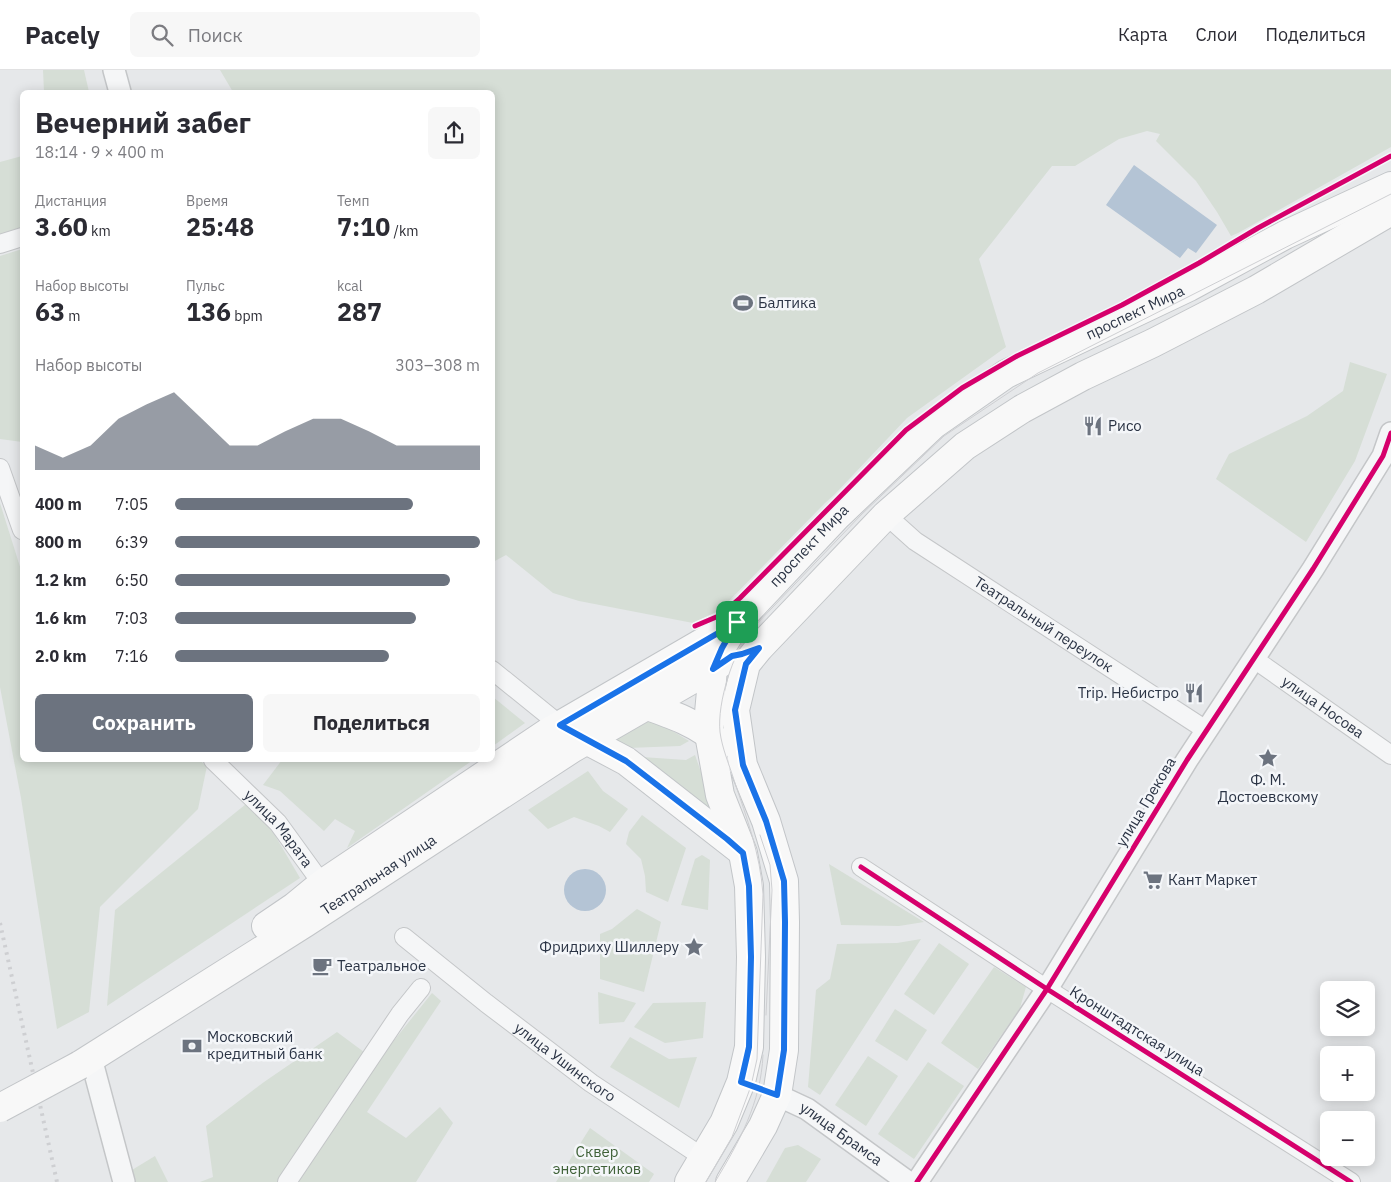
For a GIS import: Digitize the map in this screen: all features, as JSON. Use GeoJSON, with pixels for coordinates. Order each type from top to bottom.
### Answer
{"type":"FeatureCollection","features":[{"type":"Feature","properties":{"kind":"main road","name":"проспект Мира"},"geometry":{"type":"LineString","coordinates":[[689,1182],[724,1123],[741,1082],[749,1047],[751,957],[749,886],[743,853],[720,795],[709,734],[713,669],[722,648],[737,622],[838,515],[934,425],[1006,374],[1189,287],[1285,235],[1391,186]]}},
{"type":"Feature","properties":{"kind":"main road"},"geometry":{"type":"LineString","coordinates":[[732,1179],[777,1095],[784,1050],[784,881],[766,821],[743,765],[735,710],[746,664],[886,515],[965,446],[1022,409],[1083,376],[1153,343],[1256,290],[1391,211]]}},
{"type":"Feature","properties":{"kind":"main road","name":"Театральная улица"},"geometry":{"type":"LineString","coordinates":[[329,894],[560,725],[737,622]]}},
{"type":"Feature","properties":{"kind":"main road","name":"Театральная улица"},"geometry":{"type":"LineString","coordinates":[[0,1108],[81,1057],[294,907],[329,894],[586,740],[713,669],[732,656],[759,648]]}},
{"type":"Feature","properties":{"kind":"main road"},"geometry":{"type":"LineString","coordinates":[[613,695],[662,711],[709,734],[743,765]]}},
{"type":"Feature","properties":{"kind":"main road"},"geometry":{"type":"LineString","coordinates":[[560,725],[626,761],[743,853]]}},
{"type":"Feature","properties":{"kind":"main road","name":"Театральная улица"},"geometry":{"type":"LineString","coordinates":[[0,1089],[81,1057]]}},
{"type":"Feature","properties":{"kind":"main road","name":"улица Брамса"},"geometry":{"type":"LineString","coordinates":[[741,1082],[777,1095]]}},
{"type":"Feature","properties":{"kind":"main road","name":"улица Ушинского"},"geometry":{"type":"LineString","coordinates":[[704,1158],[732,1179]]}},
{"type":"Feature","properties":{"kind":"street"},"geometry":{"type":"LineString","coordinates":[[114,70],[119,90]]}},
{"type":"Feature","properties":{"kind":"street"},"geometry":{"type":"LineString","coordinates":[[0,244],[20,238]]}},
{"type":"Feature","properties":{"kind":"street","name":"улица Грекова"},"geometry":{"type":"LineString","coordinates":[[916,1182],[1047,989],[1206,730],[1314,569],[1383,456],[1391,432]]}},
{"type":"Feature","properties":{"kind":"street"},"geometry":{"type":"LineString","coordinates":[[0,468],[20,524]]}},
{"type":"Feature","properties":{"kind":"street","name":"Театральный переулок"},"geometry":{"type":"LineString","coordinates":[[886,515],[916,541],[1206,730]]}},
{"type":"Feature","properties":{"kind":"street","name":"улица Носова"},"geometry":{"type":"LineString","coordinates":[[1254,659],[1391,755]]}},
{"type":"Feature","properties":{"kind":"street"},"geometry":{"type":"LineString","coordinates":[[495,672],[560,725]]}},
{"type":"Feature","properties":{"kind":"street","name":"улица Марата"},"geometry":{"type":"LineString","coordinates":[[215,762],[278,823],[329,894]]}},
{"type":"Feature","properties":{"kind":"street","name":"Кронштадтская улица"},"geometry":{"type":"LineString","coordinates":[[861,867],[1047,989],[1351,1182]]}},
{"type":"Feature","properties":{"kind":"street","name":"улица Ушинского"},"geometry":{"type":"LineString","coordinates":[[404,937],[486,1003],[591,1083],[704,1158]]}},
{"type":"Feature","properties":{"kind":"street"},"geometry":{"type":"LineString","coordinates":[[287,1182],[400,1014],[421,988]]}},
{"type":"Feature","properties":{"kind":"street"},"geometry":{"type":"LineString","coordinates":[[81,1057],[124,1182]]}},
{"type":"Feature","properties":{"kind":"street","name":"улица Брамса"},"geometry":{"type":"LineString","coordinates":[[777,1095],[807,1109],[908,1182]]}},
{"type":"Feature","properties":{"kind":"green space"},"geometry":{"type":"Polygon","coordinates":[[[43,70],[84,70],[89,90],[44,90],[43,70]]]}},
{"type":"Feature","properties":{"kind":"green space","name":"Балтика"},"geometry":{"type":"Polygon","coordinates":[[[220,70],[1391,70],[1391,147],[1231,236],[1196,181],[1156,141],[1160,134],[1147,131],[1119,139],[1075,166],[1052,166],[979,259],[1006,347],[907,418],[720,610],[693,623],[579,601],[553,593],[506,555],[495,561],[495,90],[232,90],[220,70]]]}},
{"type":"Feature","properties":{"kind":"green space"},"geometry":{"type":"Polygon","coordinates":[[[20,157],[20,229],[0,235],[0,162],[20,157]]]}},
{"type":"Feature","properties":{"kind":"green space"},"geometry":{"type":"Polygon","coordinates":[[[20,250],[20,442],[0,439],[0,256],[20,250]]]}},
{"type":"Feature","properties":{"kind":"green space"},"geometry":{"type":"Polygon","coordinates":[[[1350,362],[1387,374],[1355,461],[1306,542],[1216,479],[1229,454],[1307,416],[1343,391],[1350,362]]]}},
{"type":"Feature","properties":{"kind":"green space"},"geometry":{"type":"Polygon","coordinates":[[[0,503],[20,567],[20,762],[202,762],[207,766],[198,809],[100,907],[89,1012],[57,1029],[21,798],[0,687],[0,503]]]}},
{"type":"Feature","properties":{"kind":"green space"},"geometry":{"type":"Polygon","coordinates":[[[495,699],[525,723],[495,745],[495,699]]]}},
{"type":"Feature","properties":{"kind":"green space"},"geometry":{"type":"Polygon","coordinates":[[[653,719],[689,741],[680,746],[628,748],[615,740],[653,719]]]}},
{"type":"Feature","properties":{"kind":"green space"},"geometry":{"type":"Polygon","coordinates":[[[695,755],[718,820],[642,757],[686,760],[695,755]]]}},
{"type":"Feature","properties":{"kind":"green space"},"geometry":{"type":"Polygon","coordinates":[[[280,762],[470,762],[347,848],[355,831],[335,819],[324,831],[280,791],[263,785],[280,762]]]}},
{"type":"Feature","properties":{"kind":"green space"},"geometry":{"type":"Polygon","coordinates":[[[588,771],[603,791],[628,809],[610,832],[574,817],[548,829],[528,810],[588,771]]]}},
{"type":"Feature","properties":{"kind":"green space"},"geometry":{"type":"Polygon","coordinates":[[[246,804],[273,832],[300,878],[107,1006],[115,910],[246,804]]]}},
{"type":"Feature","properties":{"kind":"green space"},"geometry":{"type":"Polygon","coordinates":[[[642,815],[686,848],[668,902],[646,892],[641,859],[626,844],[629,832],[642,815]]]}},
{"type":"Feature","properties":{"kind":"green space"},"geometry":{"type":"Polygon","coordinates":[[[702,855],[710,860],[708,910],[681,905],[695,859],[702,855]]]}},
{"type":"Feature","properties":{"kind":"green space"},"geometry":{"type":"Polygon","coordinates":[[[829,864],[924,922],[899,926],[841,925],[829,864]]]}},
{"type":"Feature","properties":{"kind":"green space"},"geometry":{"type":"Polygon","coordinates":[[[637,909],[661,922],[644,992],[600,979],[600,934],[612,929],[637,909]]]}},
{"type":"Feature","properties":{"kind":"green space"},"geometry":{"type":"Polygon","coordinates":[[[921,939],[820,1095],[808,1087],[816,990],[830,979],[837,944],[897,943],[921,939]]]}},
{"type":"Feature","properties":{"kind":"green space"},"geometry":{"type":"Polygon","coordinates":[[[939,943],[969,964],[934,1015],[904,994],[939,943]]]}},
{"type":"Feature","properties":{"kind":"green space"},"geometry":{"type":"Polygon","coordinates":[[[994,967],[1026,987],[1020,1008],[978,1069],[941,1043],[994,967]]]}},
{"type":"Feature","properties":{"kind":"green space"},"geometry":{"type":"Polygon","coordinates":[[[598,992],[636,1003],[624,1022],[599,1024],[598,992]]]}},
{"type":"Feature","properties":{"kind":"green space"},"geometry":{"type":"Polygon","coordinates":[[[432,993],[441,1001],[367,1112],[406,1138],[440,1107],[453,1123],[416,1182],[296,1182],[380,1058],[432,993]]]}},
{"type":"Feature","properties":{"kind":"green space"},"geometry":{"type":"Polygon","coordinates":[[[706,1002],[703,1038],[665,1043],[634,1027],[653,1003],[706,1002]]]}},
{"type":"Feature","properties":{"kind":"green space"},"geometry":{"type":"Polygon","coordinates":[[[895,1009],[927,1030],[907,1061],[875,1041],[895,1009]]]}},
{"type":"Feature","properties":{"kind":"green space"},"geometry":{"type":"Polygon","coordinates":[[[337,1032],[364,1052],[279,1182],[200,1182],[213,1177],[206,1126],[264,1082],[337,1032]]]}},
{"type":"Feature","properties":{"kind":"green space"},"geometry":{"type":"Polygon","coordinates":[[[630,1037],[669,1059],[697,1057],[679,1108],[610,1067],[630,1037]]]}},
{"type":"Feature","properties":{"kind":"green space"},"geometry":{"type":"Polygon","coordinates":[[[868,1056],[898,1076],[866,1126],[835,1105],[868,1056]]]}},
{"type":"Feature","properties":{"kind":"green space"},"geometry":{"type":"Polygon","coordinates":[[[928,1062],[964,1086],[914,1159],[878,1134],[928,1062]]]}},
{"type":"Feature","properties":{"kind":"green space","name":"Сквер энергетиков"},"geometry":{"type":"Polygon","coordinates":[[[590,1128],[654,1174],[649,1182],[556,1182],[590,1128]]]}},
{"type":"Feature","properties":{"kind":"green space"},"geometry":{"type":"Polygon","coordinates":[[[798,1145],[821,1159],[806,1182],[766,1182],[785,1148],[798,1145]]]}},
{"type":"Feature","properties":{"kind":"green space"},"geometry":{"type":"Polygon","coordinates":[[[155,1156],[168,1182],[130,1182],[127,1173],[155,1156]]]}},
{"type":"Feature","properties":{"kind":"water"},"geometry":{"type":"Polygon","coordinates":[[[1134,165],[1217,225],[1196,253],[1188,248],[1180,258],[1106,205],[1134,165]]]}},
{"type":"Feature","properties":{"kind":"water"},"geometry":{"type":"Polygon","coordinates":[[[585,869],[600,875],[606,890],[600,905],[585,911],[570,905],[564,890],[570,875],[585,869]]]}},
{"type":"Feature","properties":{"kind":"tram line"},"geometry":{"type":"LineString","coordinates":[[706,1182],[732,1137],[751,1086],[757,1059],[763,894],[759,864],[752,836],[722,744],[720,732],[721,707],[732,665],[750,631],[861,515],[944,436],[1038,373],[1391,194]]}},
{"type":"Feature","properties":{"kind":"tram line"},"geometry":{"type":"LineString","coordinates":[[760,835],[770,865],[772,890],[766,1015]]}},
{"type":"Feature","properties":{"kind":"tram line"},"geometry":{"type":"LineString","coordinates":[[715,1182],[747,1122],[758,1089],[763,1055]]}},
{"type":"Feature","properties":{"kind":"railway"},"geometry":{"type":"LineString","coordinates":[[0,923],[57,1182]]}},
{"type":"Feature","properties":{"kind":"cycle path"},"geometry":{"type":"LineString","coordinates":[[695,626],[721,615],[906,430],[962,388],[1017,356],[1122,305],[1391,156]]}},
{"type":"Feature","properties":{"kind":"cycle path"},"geometry":{"type":"LineString","coordinates":[[917,1182],[1047,989],[1187,760],[1313,569],[1383,456],[1391,433]]}},
{"type":"Feature","properties":{"kind":"cycle path"},"geometry":{"type":"LineString","coordinates":[[861,867],[1047,989],[1351,1182]]}},
{"type":"Feature","properties":{"kind":"place","name":"Балтика"},"geometry":{"type":"Point","coordinates":[743,303]}},
{"type":"Feature","properties":{"kind":"place","name":"Рисо"},"geometry":{"type":"Point","coordinates":[1093,426]}},
{"type":"Feature","properties":{"kind":"place","name":"Trip. Небистро"},"geometry":{"type":"Point","coordinates":[1194,693]}},
{"type":"Feature","properties":{"kind":"place","name":"Ф. М. Достоевскому"},"geometry":{"type":"Point","coordinates":[1268,758]}},
{"type":"Feature","properties":{"kind":"place","name":"Кант Маркет"},"geometry":{"type":"Point","coordinates":[1153,880]}},
{"type":"Feature","properties":{"kind":"place","name":"Фридриху Шиллеру"},"geometry":{"type":"Point","coordinates":[694,947]}},
{"type":"Feature","properties":{"kind":"place","name":"Театральное"},"geometry":{"type":"Point","coordinates":[322,966]}},
{"type":"Feature","properties":{"kind":"place","name":"Московский кредитный банк"},"geometry":{"type":"Point","coordinates":[192,1046]}},
{"type":"Feature","properties":{"kind":"route"},"geometry":{"type":"LineString","coordinates":[[737,622],[722,648],[713,669],[736,654],[742,654],[759,648],[746,664],[735,710],[743,765],[766,821],[784,881],[784,1050],[777,1095],[741,1082],[749,1047],[751,957],[749,886],[743,853],[626,761],[560,725],[737,622]]}}]}
